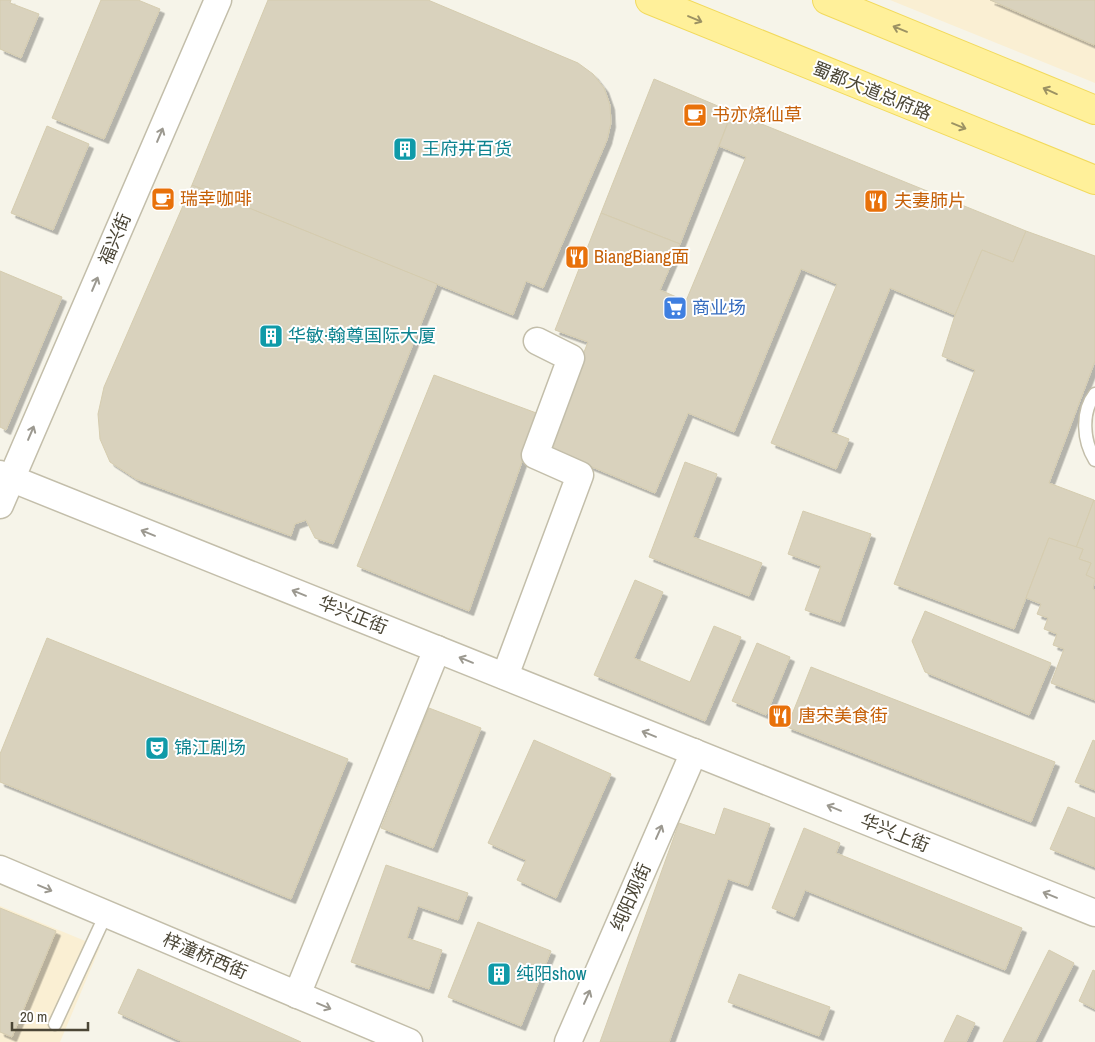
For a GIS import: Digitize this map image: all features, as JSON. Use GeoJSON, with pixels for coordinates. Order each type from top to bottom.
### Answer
{"type":"FeatureCollection","features":[{"type":"Feature","properties":{"kind":"main road","name":"蜀都大道总府路"},"geometry":{"type":"LineString","coordinates":[[650,0],[1095,180]]}},
{"type":"Feature","properties":{"kind":"main road"},"geometry":{"type":"LineString","coordinates":[[827,0],[1095,110]]}},
{"type":"Feature","properties":{"kind":"street","name":"福兴街"},"geometry":{"type":"LineString","coordinates":[[0,506],[6,476],[218,0]]}},
{"type":"Feature","properties":{"kind":"street"},"geometry":{"type":"LineString","coordinates":[[505,676],[580,475],[535,455],[571,358],[537,340]]}},
{"type":"Feature","properties":{"kind":"street","name":"华兴正街"},"geometry":{"type":"LineString","coordinates":[[6,476],[694,752]]}},
{"type":"Feature","properties":{"kind":"street"},"geometry":{"type":"LineString","coordinates":[[297,995],[437,649]]}},
{"type":"Feature","properties":{"kind":"street","name":"华兴上街"},"geometry":{"type":"LineString","coordinates":[[694,752],[1095,913]]}},
{"type":"Feature","properties":{"kind":"street","name":"纯阳观街"},"geometry":{"type":"LineString","coordinates":[[568,1042],[694,752]]}},
{"type":"Feature","properties":{"kind":"street","name":"梓潼桥西街"},"geometry":{"type":"LineString","coordinates":[[0,869],[409,1042]]}},
{"type":"Feature","properties":{"kind":"lane"},"geometry":{"type":"LineString","coordinates":[[1095,394],[1086,416],[1087,448],[1095,460]]}},
{"type":"Feature","properties":{"kind":"lane"},"geometry":{"type":"LineString","coordinates":[[55,1024],[106,914]]}},
{"type":"Feature","properties":{"kind":"shaded area"},"geometry":{"type":"Polygon","coordinates":[[[890,0],[1095,0],[1095,83],[890,0]]]}},
{"type":"Feature","properties":{"kind":"shaded area"},"geometry":{"type":"Polygon","coordinates":[[[0,906],[100,947],[60,1042],[0,1042],[0,906]]]}},
{"type":"Feature","properties":{"kind":"building"},"geometry":{"type":"Polygon","coordinates":[[[0,0],[11,0],[10,3],[39,14],[21,58],[0,49],[0,0]]]}},
{"type":"Feature","properties":{"kind":"building"},"geometry":{"type":"Polygon","coordinates":[[[101,0],[138,0],[160,9],[104,139],[52,118],[101,0]]]}},
{"type":"Feature","properties":{"kind":"building","name":"王府井百货"},"geometry":{"type":"Polygon","coordinates":[[[268,0],[428,0],[578,63],[593,74],[604,88],[610,105],[611,123],[607,140],[543,288],[526,281],[513,315],[192,185],[268,0]]]}},
{"type":"Feature","properties":{"kind":"building"},"geometry":{"type":"Polygon","coordinates":[[[990,0],[1095,0],[1095,43],[1094,45],[990,0]]]}},
{"type":"Feature","properties":{"kind":"building"},"geometry":{"type":"Polygon","coordinates":[[[654,79],[732,112],[680,244],[601,213],[654,79]]]}},
{"type":"Feature","properties":{"kind":"building","name":"商业场"},"geometry":{"type":"Polygon","coordinates":[[[732,112],[1026,231],[1013,262],[982,250],[955,315],[890,288],[831,432],[849,439],[836,469],[771,443],[837,284],[801,269],[734,432],[688,413],[655,493],[546,448],[588,342],[555,330],[601,213],[680,244],[660,290],[686,301],[746,157],[719,146],[732,112]]]}},
{"type":"Feature","properties":{"kind":"building"},"geometry":{"type":"Polygon","coordinates":[[[47,126],[89,144],[53,230],[11,213],[47,126]]]}},
{"type":"Feature","properties":{"kind":"building","name":"华敏·翰尊国际大厦"},"geometry":{"type":"Polygon","coordinates":[[[192,185],[437,284],[333,544],[315,538],[306,520],[295,524],[291,536],[136,479],[110,462],[100,439],[98,414],[104,387],[192,185]]]}},
{"type":"Feature","properties":{"kind":"building"},"geometry":{"type":"Polygon","coordinates":[[[1026,231],[1095,256],[1095,361],[1049,483],[1094,500],[1076,548],[1049,538],[1014,629],[894,584],[975,370],[942,356],[955,315],[982,250],[1013,262],[1026,231]]]}},
{"type":"Feature","properties":{"kind":"building"},"geometry":{"type":"Polygon","coordinates":[[[0,271],[62,297],[6,430],[0,427],[0,271]]]}},
{"type":"Feature","properties":{"kind":"building"},"geometry":{"type":"Polygon","coordinates":[[[434,375],[539,414],[469,611],[357,566],[434,375]]]}},
{"type":"Feature","properties":{"kind":"building"},"geometry":{"type":"Polygon","coordinates":[[[685,462],[717,474],[693,537],[762,563],[749,596],[649,557],[685,462]]]}},
{"type":"Feature","properties":{"kind":"building"},"geometry":{"type":"Polygon","coordinates":[[[1094,500],[1095,579],[1086,575],[1091,563],[1079,559],[1083,549],[1076,548],[1094,500]]]}},
{"type":"Feature","properties":{"kind":"building"},"geometry":{"type":"Polygon","coordinates":[[[803,511],[871,534],[840,622],[805,610],[821,566],[788,554],[803,511]]]}},
{"type":"Feature","properties":{"kind":"building"},"geometry":{"type":"Polygon","coordinates":[[[1049,538],[1083,549],[1079,559],[1091,563],[1086,575],[1095,579],[1093,589],[1095,590],[1095,700],[1051,683],[1064,649],[1053,645],[1057,634],[1044,629],[1048,618],[1037,614],[1041,604],[1026,598],[1049,538]]]}},
{"type":"Feature","properties":{"kind":"building"},"geometry":{"type":"Polygon","coordinates":[[[635,580],[663,592],[634,658],[690,682],[714,626],[741,637],[705,721],[594,675],[635,580]]]}},
{"type":"Feature","properties":{"kind":"building"},"geometry":{"type":"Polygon","coordinates":[[[925,611],[1051,663],[1029,715],[925,672],[912,641],[925,611]]]}},
{"type":"Feature","properties":{"kind":"building"},"geometry":{"type":"Polygon","coordinates":[[[47,638],[348,759],[291,899],[0,782],[0,754],[47,638]]]}},
{"type":"Feature","properties":{"kind":"building"},"geometry":{"type":"Polygon","coordinates":[[[757,643],[790,657],[766,715],[732,701],[757,643]]]}},
{"type":"Feature","properties":{"kind":"building"},"geometry":{"type":"Polygon","coordinates":[[[811,667],[1055,762],[1031,822],[787,727],[811,667]]]}},
{"type":"Feature","properties":{"kind":"building"},"geometry":{"type":"Polygon","coordinates":[[[429,708],[481,728],[433,848],[381,828],[429,708]]]}},
{"type":"Feature","properties":{"kind":"building"},"geometry":{"type":"Polygon","coordinates":[[[534,740],[611,774],[556,898],[517,880],[526,860],[488,843],[534,740]]]}},
{"type":"Feature","properties":{"kind":"building"},"geometry":{"type":"Polygon","coordinates":[[[1093,740],[1095,741],[1095,790],[1075,782],[1093,740]]]}},
{"type":"Feature","properties":{"kind":"building"},"geometry":{"type":"Polygon","coordinates":[[[1068,807],[1095,818],[1095,867],[1050,849],[1068,807]]]}},
{"type":"Feature","properties":{"kind":"building"},"geometry":{"type":"Polygon","coordinates":[[[724,808],[770,824],[748,886],[728,879],[669,1042],[600,1042],[679,823],[715,835],[724,808]]]}},
{"type":"Feature","properties":{"kind":"building"},"geometry":{"type":"Polygon","coordinates":[[[804,828],[840,843],[836,853],[1022,928],[1005,970],[805,890],[794,917],[772,908],[804,828]]]}},
{"type":"Feature","properties":{"kind":"building"},"geometry":{"type":"Polygon","coordinates":[[[386,865],[468,893],[458,920],[418,906],[407,938],[442,950],[429,989],[351,962],[386,865]]]}},
{"type":"Feature","properties":{"kind":"building"},"geometry":{"type":"Polygon","coordinates":[[[0,908],[56,931],[12,1037],[0,1032],[0,908]]]}},
{"type":"Feature","properties":{"kind":"building","name":"纯阳show"},"geometry":{"type":"Polygon","coordinates":[[[478,922],[551,951],[521,1026],[448,997],[478,922]]]}},
{"type":"Feature","properties":{"kind":"building"},"geometry":{"type":"Polygon","coordinates":[[[1049,950],[1074,963],[1035,1042],[1003,1042],[1049,950]]]}},
{"type":"Feature","properties":{"kind":"building"},"geometry":{"type":"Polygon","coordinates":[[[138,969],[301,1042],[183,1042],[118,1013],[138,969]]]}},
{"type":"Feature","properties":{"kind":"building"},"geometry":{"type":"Polygon","coordinates":[[[1093,970],[1095,971],[1095,1009],[1079,1001],[1093,970]]]}},
{"type":"Feature","properties":{"kind":"building"},"geometry":{"type":"Polygon","coordinates":[[[739,974],[830,1007],[819,1036],[728,1002],[739,974]]]}},
{"type":"Feature","properties":{"kind":"building"},"geometry":{"type":"Polygon","coordinates":[[[957,1015],[975,1023],[966,1042],[944,1042],[957,1015]]]}},
{"type":"Feature","properties":{"kind":"place","name":"书亦烧仙草"},"geometry":{"type":"Point","coordinates":[695,115]}},
{"type":"Feature","properties":{"kind":"place","name":"王府井百货"},"geometry":{"type":"Point","coordinates":[405,149]}},
{"type":"Feature","properties":{"kind":"place","name":"瑞幸咖啡"},"geometry":{"type":"Point","coordinates":[163,199]}},
{"type":"Feature","properties":{"kind":"place","name":"夫妻肺片"},"geometry":{"type":"Point","coordinates":[876,201]}},
{"type":"Feature","properties":{"kind":"place","name":"BiangBiang面"},"geometry":{"type":"Point","coordinates":[577,257]}},
{"type":"Feature","properties":{"kind":"place","name":"商业场"},"geometry":{"type":"Point","coordinates":[675,308]}},
{"type":"Feature","properties":{"kind":"place","name":"华敏·翰尊国际大厦"},"geometry":{"type":"Point","coordinates":[271,336]}},
{"type":"Feature","properties":{"kind":"place","name":"唐宋美食街"},"geometry":{"type":"Point","coordinates":[780,716]}},
{"type":"Feature","properties":{"kind":"place","name":"锦江剧场"},"geometry":{"type":"Point","coordinates":[157,748]}},
{"type":"Feature","properties":{"kind":"place","name":"纯阳show"},"geometry":{"type":"Point","coordinates":[499,974]}}]}
